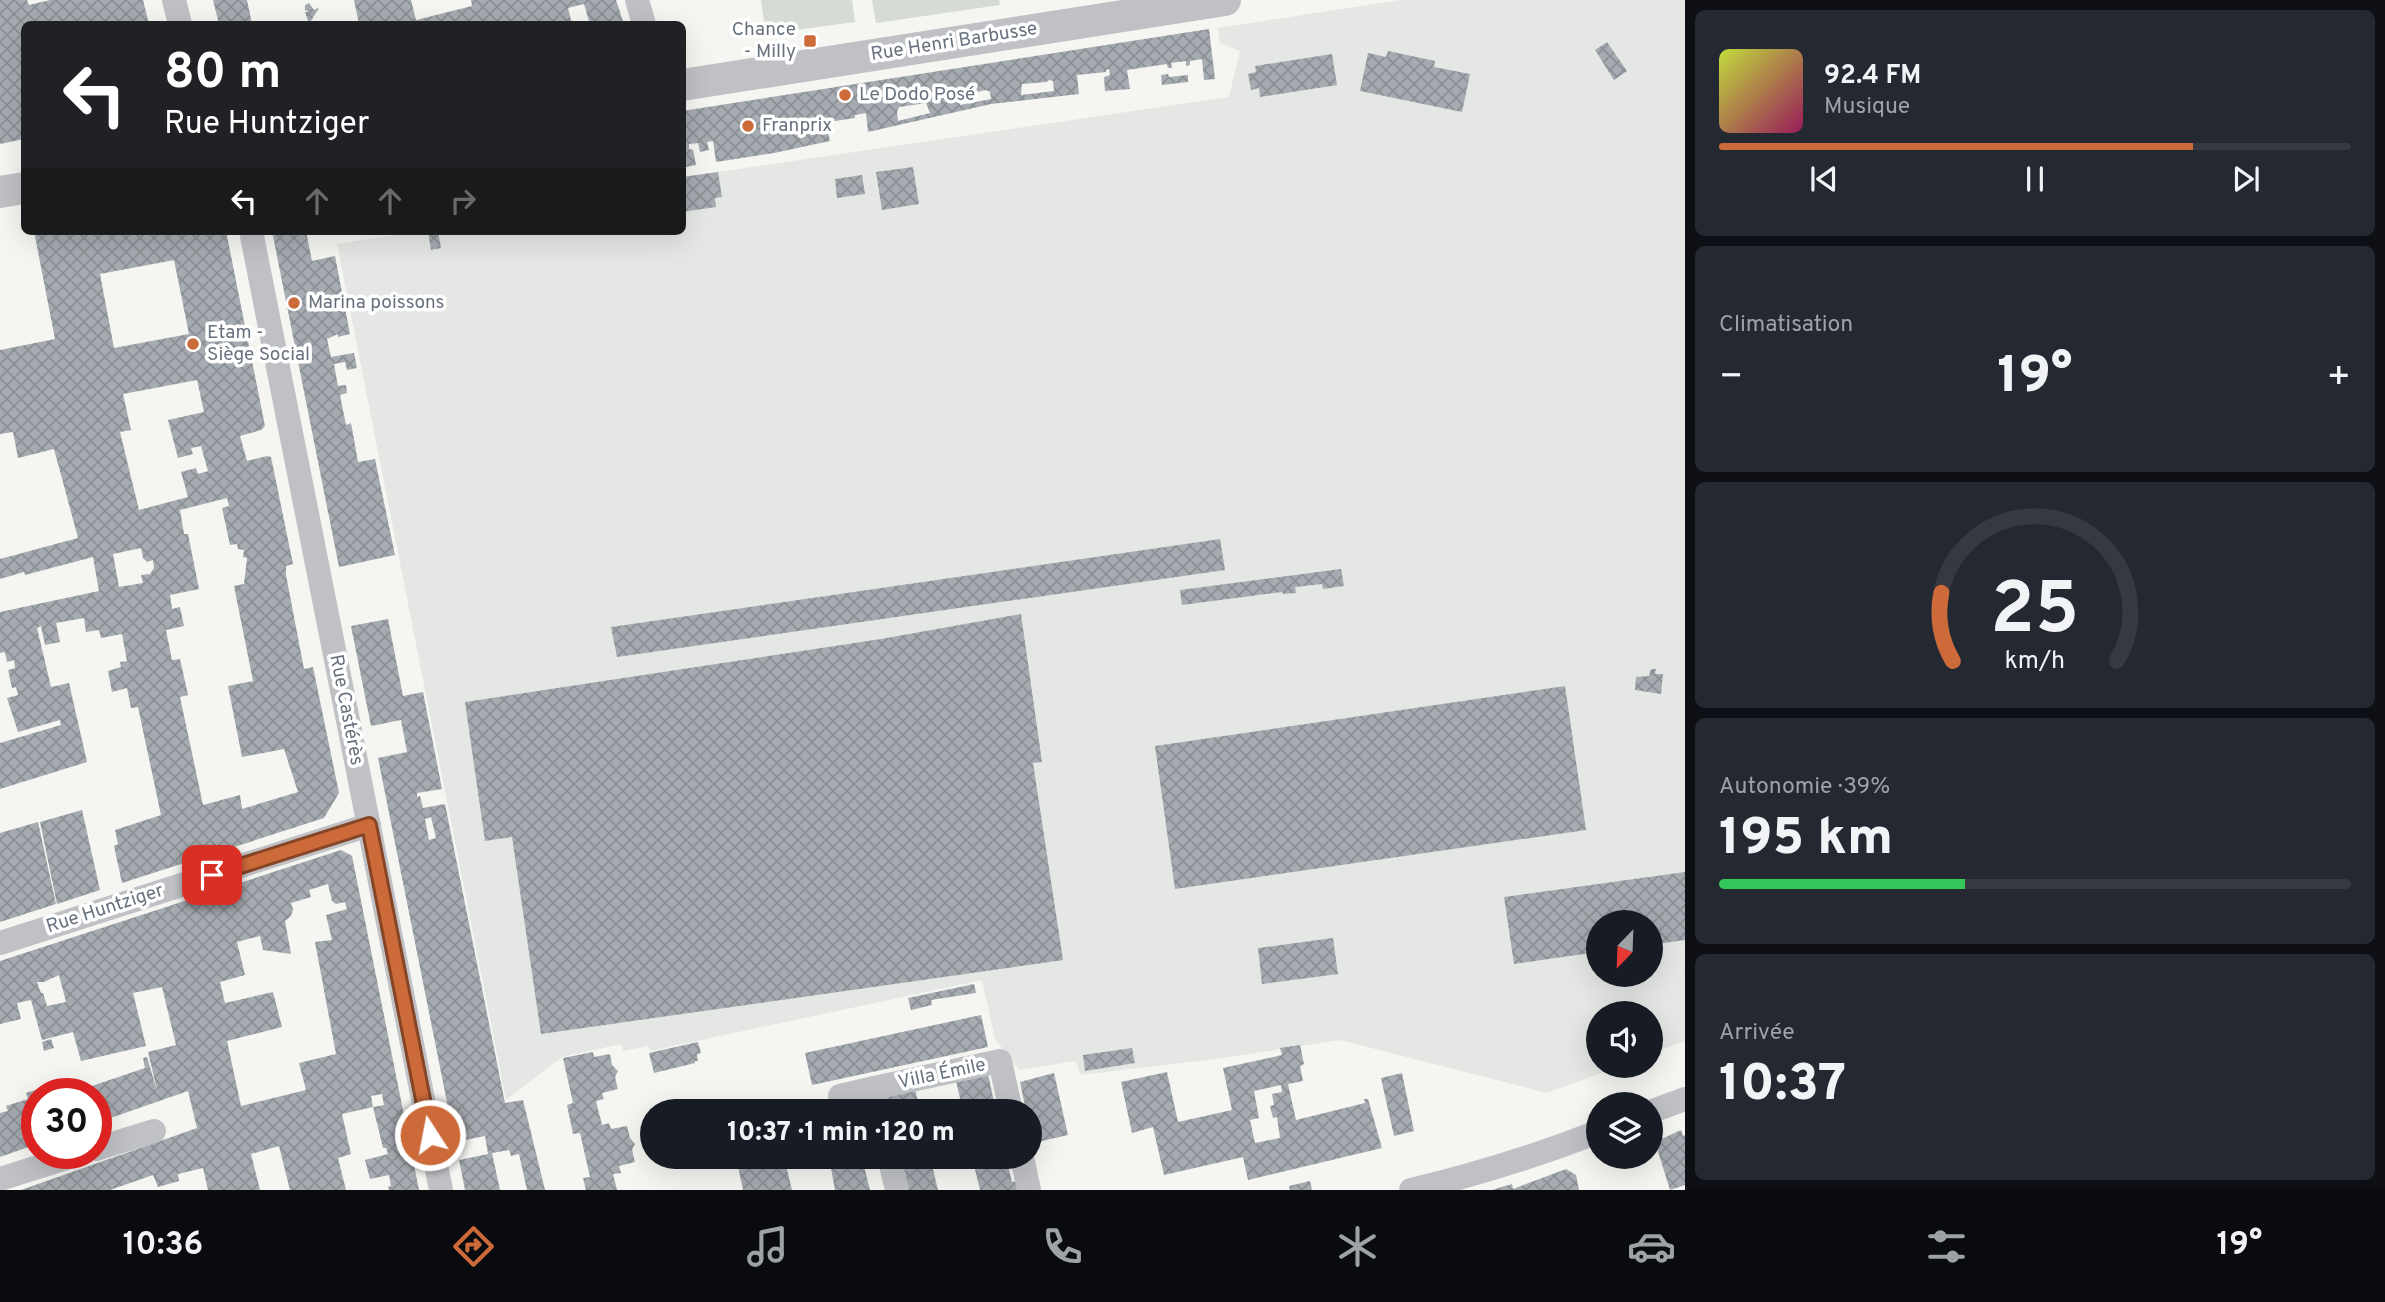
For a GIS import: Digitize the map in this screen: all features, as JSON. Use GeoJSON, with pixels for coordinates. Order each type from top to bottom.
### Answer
{"type":"FeatureCollection","features":[{"type":"Feature","properties":{"kind":"street"},"geometry":{"type":"LineString","coordinates":[[174,0],[179,21]]}},
{"type":"Feature","properties":{"kind":"street"},"geometry":{"type":"LineString","coordinates":[[637,0],[643,21]]}},
{"type":"Feature","properties":{"kind":"street","name":"Rue Henri Barbusse"},"geometry":{"type":"LineString","coordinates":[[686,84],[1225,0]]}},
{"type":"Feature","properties":{"kind":"street"},"geometry":{"type":"LineString","coordinates":[[0,192],[21,188]]}},
{"type":"Feature","properties":{"kind":"street","name":"Rue Castérès"},"geometry":{"type":"LineString","coordinates":[[252,235],[441,1190]]}},
{"type":"Feature","properties":{"kind":"street","name":"Rue Huntziger"},"geometry":{"type":"LineString","coordinates":[[0,943],[369,825]]}},
{"type":"Feature","properties":{"kind":"street","name":"Villa Émile"},"geometry":{"type":"LineString","coordinates":[[880,1099],[1000,1061],[1009,1099]]}},
{"type":"Feature","properties":{"kind":"street","name":"Villa Émile"},"geometry":{"type":"LineString","coordinates":[[840,1096],[868,1099]]}},
{"type":"Feature","properties":{"kind":"street"},"geometry":{"type":"LineString","coordinates":[[1663,1107],[1685,1099]]}},
{"type":"Feature","properties":{"kind":"street"},"geometry":{"type":"LineString","coordinates":[[112,1144],[154,1130]]}},
{"type":"Feature","properties":{"kind":"street"},"geometry":{"type":"LineString","coordinates":[[1411,1190],[1448,1186],[1586,1137]]}},
{"type":"Feature","properties":{"kind":"street"},"geometry":{"type":"LineString","coordinates":[[0,1179],[32,1169]]}},
{"type":"Feature","properties":{"kind":"street"},"geometry":{"type":"LineString","coordinates":[[892,1169],[897,1190]]}},
{"type":"Feature","properties":{"kind":"street"},"geometry":{"type":"LineString","coordinates":[[1025,1169],[1029,1190]]}},
{"type":"Feature","properties":{"kind":"shaded area"},"geometry":{"type":"Polygon","coordinates":[[[761,0],[852,0],[855,22],[766,34],[761,0]]]}},
{"type":"Feature","properties":{"kind":"shaded area"},"geometry":{"type":"Polygon","coordinates":[[[872,0],[999,0],[1000,5],[876,23],[872,0]]]}},
{"type":"Feature","properties":{"kind":"shaded area"},"geometry":{"type":"Polygon","coordinates":[[[1400,0],[1685,0],[1685,1041],[1663,1049],[1663,1001],[1586,1001],[1588,1078],[1547,1093],[1340,1040],[1216,1059],[1080,1075],[1076,1061],[1019,1070],[995,1039],[982,980],[650,1051],[648,1046],[623,1051],[621,1044],[562,1057],[506,1100],[337,244],[394,235],[686,235],[686,177],[1229,97],[1240,51],[1220,43],[1218,28],[1400,0]]]}},
{"type":"Feature","properties":{"kind":"building"},"geometry":{"type":"Polygon","coordinates":[[[0,0],[27,0],[29,5],[50,0],[143,0],[148,21],[21,21],[21,140],[0,144],[0,0]]]}},
{"type":"Feature","properties":{"kind":"building"},"geometry":{"type":"Polygon","coordinates":[[[213,0],[247,0],[251,21],[218,21],[213,0]]]}},
{"type":"Feature","properties":{"kind":"building"},"geometry":{"type":"Polygon","coordinates":[[[354,0],[411,0],[416,20],[472,6],[471,0],[616,0],[623,21],[589,21],[584,4],[568,8],[571,21],[358,21],[354,0]]]}},
{"type":"Feature","properties":{"kind":"building"},"geometry":{"type":"Polygon","coordinates":[[[309,3],[314,10],[319,8],[311,21],[308,21],[305,12],[309,12],[305,10],[305,5],[309,3]]]}},
{"type":"Feature","properties":{"kind":"building"},"geometry":{"type":"Polygon","coordinates":[[[1209,29],[1215,79],[1204,80],[1202,59],[1190,61],[1190,65],[1186,66],[1186,61],[1171,63],[1172,68],[1168,68],[1167,64],[1127,70],[1130,89],[1105,91],[1104,77],[1110,75],[1109,69],[1106,72],[1077,75],[1079,94],[991,104],[868,132],[866,113],[855,115],[855,118],[809,125],[811,135],[828,132],[830,141],[774,153],[716,162],[713,141],[707,142],[709,150],[700,152],[698,143],[689,144],[696,165],[686,167],[686,110],[1209,29]],[[1053,81],[1022,84],[1021,95],[1054,91],[1053,81]],[[986,90],[958,96],[960,105],[991,99],[990,92],[986,90]],[[926,103],[899,107],[898,121],[930,113],[926,103]]]}},
{"type":"Feature","properties":{"kind":"building"},"geometry":{"type":"Polygon","coordinates":[[[1607,42],[1627,71],[1614,80],[1595,50],[1607,42]]]}},
{"type":"Feature","properties":{"kind":"building"},"geometry":{"type":"Polygon","coordinates":[[[1388,51],[1435,61],[1434,67],[1470,74],[1462,112],[1360,91],[1368,53],[1386,57],[1388,51]]]}},
{"type":"Feature","properties":{"kind":"building"},"geometry":{"type":"Polygon","coordinates":[[[1332,54],[1337,85],[1260,97],[1259,88],[1251,90],[1248,74],[1256,72],[1255,66],[1332,54]]]}},
{"type":"Feature","properties":{"kind":"building"},"geometry":{"type":"Polygon","coordinates":[[[1168,74],[1169,77],[1188,75],[1188,82],[1162,85],[1161,75],[1168,74]]]}},
{"type":"Feature","properties":{"kind":"building"},"geometry":{"type":"Polygon","coordinates":[[[913,167],[919,204],[882,210],[876,172],[913,167]]]}},
{"type":"Feature","properties":{"kind":"building"},"geometry":{"type":"Polygon","coordinates":[[[718,172],[722,197],[715,198],[716,207],[686,211],[686,176],[718,172]]]}},
{"type":"Feature","properties":{"kind":"building"},"geometry":{"type":"Polygon","coordinates":[[[862,175],[865,194],[837,198],[835,179],[862,175]]]}},
{"type":"Feature","properties":{"kind":"building"},"geometry":{"type":"Polygon","coordinates":[[[35,235],[227,235],[265,426],[261,430],[240,436],[247,461],[271,457],[293,564],[286,566],[286,575],[304,669],[313,667],[339,793],[324,818],[122,883],[114,846],[118,844],[115,830],[161,815],[138,707],[131,708],[127,688],[112,692],[108,671],[121,667],[120,662],[127,661],[122,634],[101,638],[99,630],[86,632],[84,618],[56,623],[60,642],[45,645],[41,626],[37,628],[51,687],[69,683],[87,762],[0,789],[0,743],[61,725],[60,720],[18,732],[7,698],[18,695],[16,687],[12,688],[8,670],[15,668],[14,660],[7,662],[5,652],[0,653],[0,612],[99,591],[93,557],[0,579],[0,559],[78,538],[54,449],[18,458],[13,432],[0,434],[0,350],[55,339],[35,235]],[[174,260],[100,274],[114,348],[189,334],[174,260]],[[197,380],[123,394],[131,430],[120,432],[139,510],[188,497],[181,472],[196,468],[198,474],[208,471],[201,446],[191,448],[193,454],[178,458],[168,420],[204,412],[197,380]],[[227,498],[180,510],[184,534],[188,534],[199,589],[170,595],[172,609],[180,607],[184,626],[166,630],[172,660],[180,659],[188,695],[180,697],[203,805],[240,795],[242,809],[298,792],[284,749],[242,757],[228,686],[253,681],[234,586],[244,584],[247,558],[243,557],[244,550],[238,549],[237,544],[230,545],[222,508],[229,506],[227,498]],[[141,548],[113,554],[119,587],[143,583],[141,575],[150,574],[154,568],[153,560],[147,562],[143,558],[141,548]]]}},
{"type":"Feature","properties":{"kind":"building"},"geometry":{"type":"Polygon","coordinates":[[[273,235],[307,235],[312,261],[335,256],[350,334],[338,337],[338,334],[327,339],[331,357],[354,353],[357,368],[347,370],[345,362],[334,364],[338,386],[346,385],[347,393],[340,395],[346,425],[351,423],[358,462],[375,459],[395,555],[339,567],[273,235]]]}},
{"type":"Feature","properties":{"kind":"building"},"geometry":{"type":"Polygon","coordinates":[[[428,235],[439,235],[441,248],[431,250],[428,235]]]}},
{"type":"Feature","properties":{"kind":"building"},"geometry":{"type":"Polygon","coordinates":[[[1220,539],[1225,570],[617,657],[611,627],[1220,539]]]}},
{"type":"Feature","properties":{"kind":"building"},"geometry":{"type":"Polygon","coordinates":[[[1341,569],[1344,586],[1323,589],[1322,584],[1295,587],[1296,593],[1282,592],[1182,605],[1180,590],[1341,569]]]}},
{"type":"Feature","properties":{"kind":"building"},"geometry":{"type":"Polygon","coordinates":[[[1021,614],[1042,762],[1033,763],[1063,960],[541,1034],[512,837],[485,841],[465,702],[881,639],[1021,614]]]}},
{"type":"Feature","properties":{"kind":"building"},"geometry":{"type":"Polygon","coordinates":[[[388,619],[403,696],[423,692],[442,789],[417,793],[417,797],[420,796],[423,808],[445,804],[505,1103],[523,1100],[545,1190],[527,1190],[519,1154],[511,1156],[509,1150],[492,1153],[500,1190],[465,1190],[459,1160],[488,1154],[485,1136],[455,1142],[378,758],[407,752],[401,720],[371,726],[351,626],[388,619]],[[431,817],[425,819],[429,840],[436,838],[431,817]]]}},
{"type":"Feature","properties":{"kind":"building"},"geometry":{"type":"Polygon","coordinates":[[[1651,669],[1656,669],[1655,674],[1663,674],[1661,694],[1635,690],[1636,677],[1649,676],[1651,669]]]}},
{"type":"Feature","properties":{"kind":"building"},"geometry":{"type":"Polygon","coordinates":[[[1565,686],[1586,830],[1175,889],[1155,746],[1565,686]]]}},
{"type":"Feature","properties":{"kind":"building"},"geometry":{"type":"Polygon","coordinates":[[[82,810],[100,890],[57,904],[40,822],[82,810]]]}},
{"type":"Feature","properties":{"kind":"building"},"geometry":{"type":"Polygon","coordinates":[[[38,822],[56,904],[0,922],[0,833],[38,822]]]}},
{"type":"Feature","properties":{"kind":"building"},"geometry":{"type":"Polygon","coordinates":[[[341,850],[352,856],[419,1190],[389,1190],[389,1175],[370,1179],[365,1160],[388,1154],[386,1148],[383,1148],[373,1107],[342,1114],[351,1154],[338,1158],[346,1190],[290,1190],[279,1146],[251,1154],[260,1190],[208,1190],[203,1168],[178,1174],[179,1181],[158,1187],[153,1175],[110,1190],[21,1190],[81,1169],[112,1169],[112,1158],[197,1128],[188,1091],[112,1117],[112,1079],[145,1068],[143,1058],[147,1057],[158,1094],[148,1052],[176,1045],[162,987],[133,993],[146,1046],[81,1061],[73,1032],[42,1040],[31,1000],[17,1003],[21,1019],[0,1024],[0,961],[341,850]],[[328,884],[309,890],[311,897],[291,903],[291,916],[285,921],[291,954],[263,950],[260,936],[237,942],[245,975],[220,982],[225,1003],[273,992],[282,1027],[227,1041],[241,1106],[306,1090],[299,1063],[336,1054],[315,942],[332,940],[326,915],[347,909],[345,902],[336,904],[332,901],[328,884]],[[59,975],[44,982],[37,982],[47,1006],[66,1002],[59,975]],[[382,1094],[371,1096],[373,1107],[384,1105],[382,1094]]]}},
{"type":"Feature","properties":{"kind":"building"},"geometry":{"type":"Polygon","coordinates":[[[1685,872],[1685,940],[1663,943],[1663,910],[1586,910],[1586,954],[1514,964],[1504,897],[1685,872]]]}},
{"type":"Feature","properties":{"kind":"building"},"geometry":{"type":"Polygon","coordinates":[[[1333,938],[1338,974],[1262,984],[1258,948],[1333,938]]]}},
{"type":"Feature","properties":{"kind":"building"},"geometry":{"type":"Polygon","coordinates":[[[974,984],[976,993],[931,1000],[932,1005],[911,1010],[908,998],[974,984]]]}},
{"type":"Feature","properties":{"kind":"building"},"geometry":{"type":"Polygon","coordinates":[[[981,1015],[988,1047],[812,1085],[805,1053],[981,1015]]]}},
{"type":"Feature","properties":{"kind":"building"},"geometry":{"type":"Polygon","coordinates":[[[51,1039],[54,1048],[44,1051],[42,1042],[51,1039]]]}},
{"type":"Feature","properties":{"kind":"building"},"geometry":{"type":"Polygon","coordinates":[[[698,1042],[701,1053],[697,1054],[698,1061],[654,1073],[649,1053],[698,1042]]]}},
{"type":"Feature","properties":{"kind":"building"},"geometry":{"type":"Polygon","coordinates":[[[1300,1045],[1304,1064],[1300,1066],[1303,1081],[1288,1084],[1296,1120],[1365,1103],[1364,1099],[1368,1099],[1382,1148],[1248,1180],[1243,1157],[1164,1175],[1153,1127],[1132,1133],[1121,1082],[1167,1072],[1178,1122],[1232,1110],[1223,1068],[1282,1055],[1280,1048],[1300,1045]],[[1281,1085],[1254,1091],[1259,1118],[1250,1120],[1255,1143],[1280,1138],[1277,1117],[1273,1118],[1270,1106],[1274,1105],[1272,1094],[1282,1092],[1281,1085]]]}},
{"type":"Feature","properties":{"kind":"building"},"geometry":{"type":"Polygon","coordinates":[[[1132,1048],[1135,1063],[1085,1071],[1083,1055],[1132,1048]]]}},
{"type":"Feature","properties":{"kind":"building"},"geometry":{"type":"Polygon","coordinates":[[[593,1052],[594,1057],[610,1054],[612,1065],[618,1071],[615,1077],[618,1089],[602,1093],[604,1099],[596,1101],[602,1125],[609,1123],[611,1129],[627,1126],[630,1138],[635,1144],[632,1150],[635,1162],[619,1166],[621,1173],[613,1174],[617,1190],[586,1190],[583,1178],[590,1177],[580,1133],[573,1134],[567,1105],[573,1103],[563,1058],[593,1052]]]}},
{"type":"Feature","properties":{"kind":"building"},"geometry":{"type":"Polygon","coordinates":[[[1054,1073],[1068,1135],[1042,1141],[1042,1099],[1024,1099],[1020,1082],[1054,1073]]]}},
{"type":"Feature","properties":{"kind":"building"},"geometry":{"type":"Polygon","coordinates":[[[1402,1073],[1414,1131],[1394,1136],[1381,1078],[1402,1073]]]}},
{"type":"Feature","properties":{"kind":"building"},"geometry":{"type":"Polygon","coordinates":[[[988,1074],[993,1099],[960,1099],[956,1081],[988,1074]]]}},
{"type":"Feature","properties":{"kind":"building"},"geometry":{"type":"Polygon","coordinates":[[[915,1089],[917,1099],[884,1099],[915,1089]]]}},
{"type":"Feature","properties":{"kind":"building"},"geometry":{"type":"Polygon","coordinates":[[[21,1101],[21,1150],[0,1157],[0,1113],[8,1111],[6,1106],[21,1101]]]}},
{"type":"Feature","properties":{"kind":"building"},"geometry":{"type":"Polygon","coordinates":[[[1681,1130],[1683,1136],[1685,1135],[1685,1185],[1670,1190],[1663,1168],[1663,1138],[1681,1130]]]}},
{"type":"Feature","properties":{"kind":"building"},"geometry":{"type":"Polygon","coordinates":[[[739,1169],[787,1169],[792,1190],[743,1190],[739,1169]]]}},
{"type":"Feature","properties":{"kind":"building"},"geometry":{"type":"Polygon","coordinates":[[[831,1169],[865,1169],[870,1190],[835,1190],[831,1169]]]}},
{"type":"Feature","properties":{"kind":"building"},"geometry":{"type":"Polygon","coordinates":[[[900,1169],[933,1169],[938,1190],[904,1190],[900,1169]]]}},
{"type":"Feature","properties":{"kind":"building"},"geometry":{"type":"Polygon","coordinates":[[[975,1169],[1009,1169],[1012,1182],[1017,1181],[1019,1190],[980,1190],[975,1169]]]}},
{"type":"Feature","properties":{"kind":"building"},"geometry":{"type":"Polygon","coordinates":[[[1566,1169],[1576,1175],[1579,1190],[1492,1190],[1512,1184],[1513,1189],[1566,1169]]]}},
{"type":"Feature","properties":{"kind":"building"},"geometry":{"type":"Polygon","coordinates":[[[1310,1181],[1312,1190],[1290,1190],[1289,1186],[1310,1181]]]}},
{"type":"Feature","properties":{"kind":"place","name":"Chance - Milly"},"geometry":{"type":"Point","coordinates":[810,41]}},
{"type":"Feature","properties":{"kind":"place","name":"Le Dodo Posé"},"geometry":{"type":"Point","coordinates":[845,95]}},
{"type":"Feature","properties":{"kind":"place","name":"Franprix"},"geometry":{"type":"Point","coordinates":[748,126]}},
{"type":"Feature","properties":{"kind":"place","name":"Marina poissons"},"geometry":{"type":"Point","coordinates":[294,303]}},
{"type":"Feature","properties":{"kind":"place","name":"Etam - Siège Social"},"geometry":{"type":"Point","coordinates":[193,344]}},
{"type":"Feature","properties":{"kind":"route"},"geometry":{"type":"LineString","coordinates":[[212,875],[369,825],[430,1135]]}}]}
